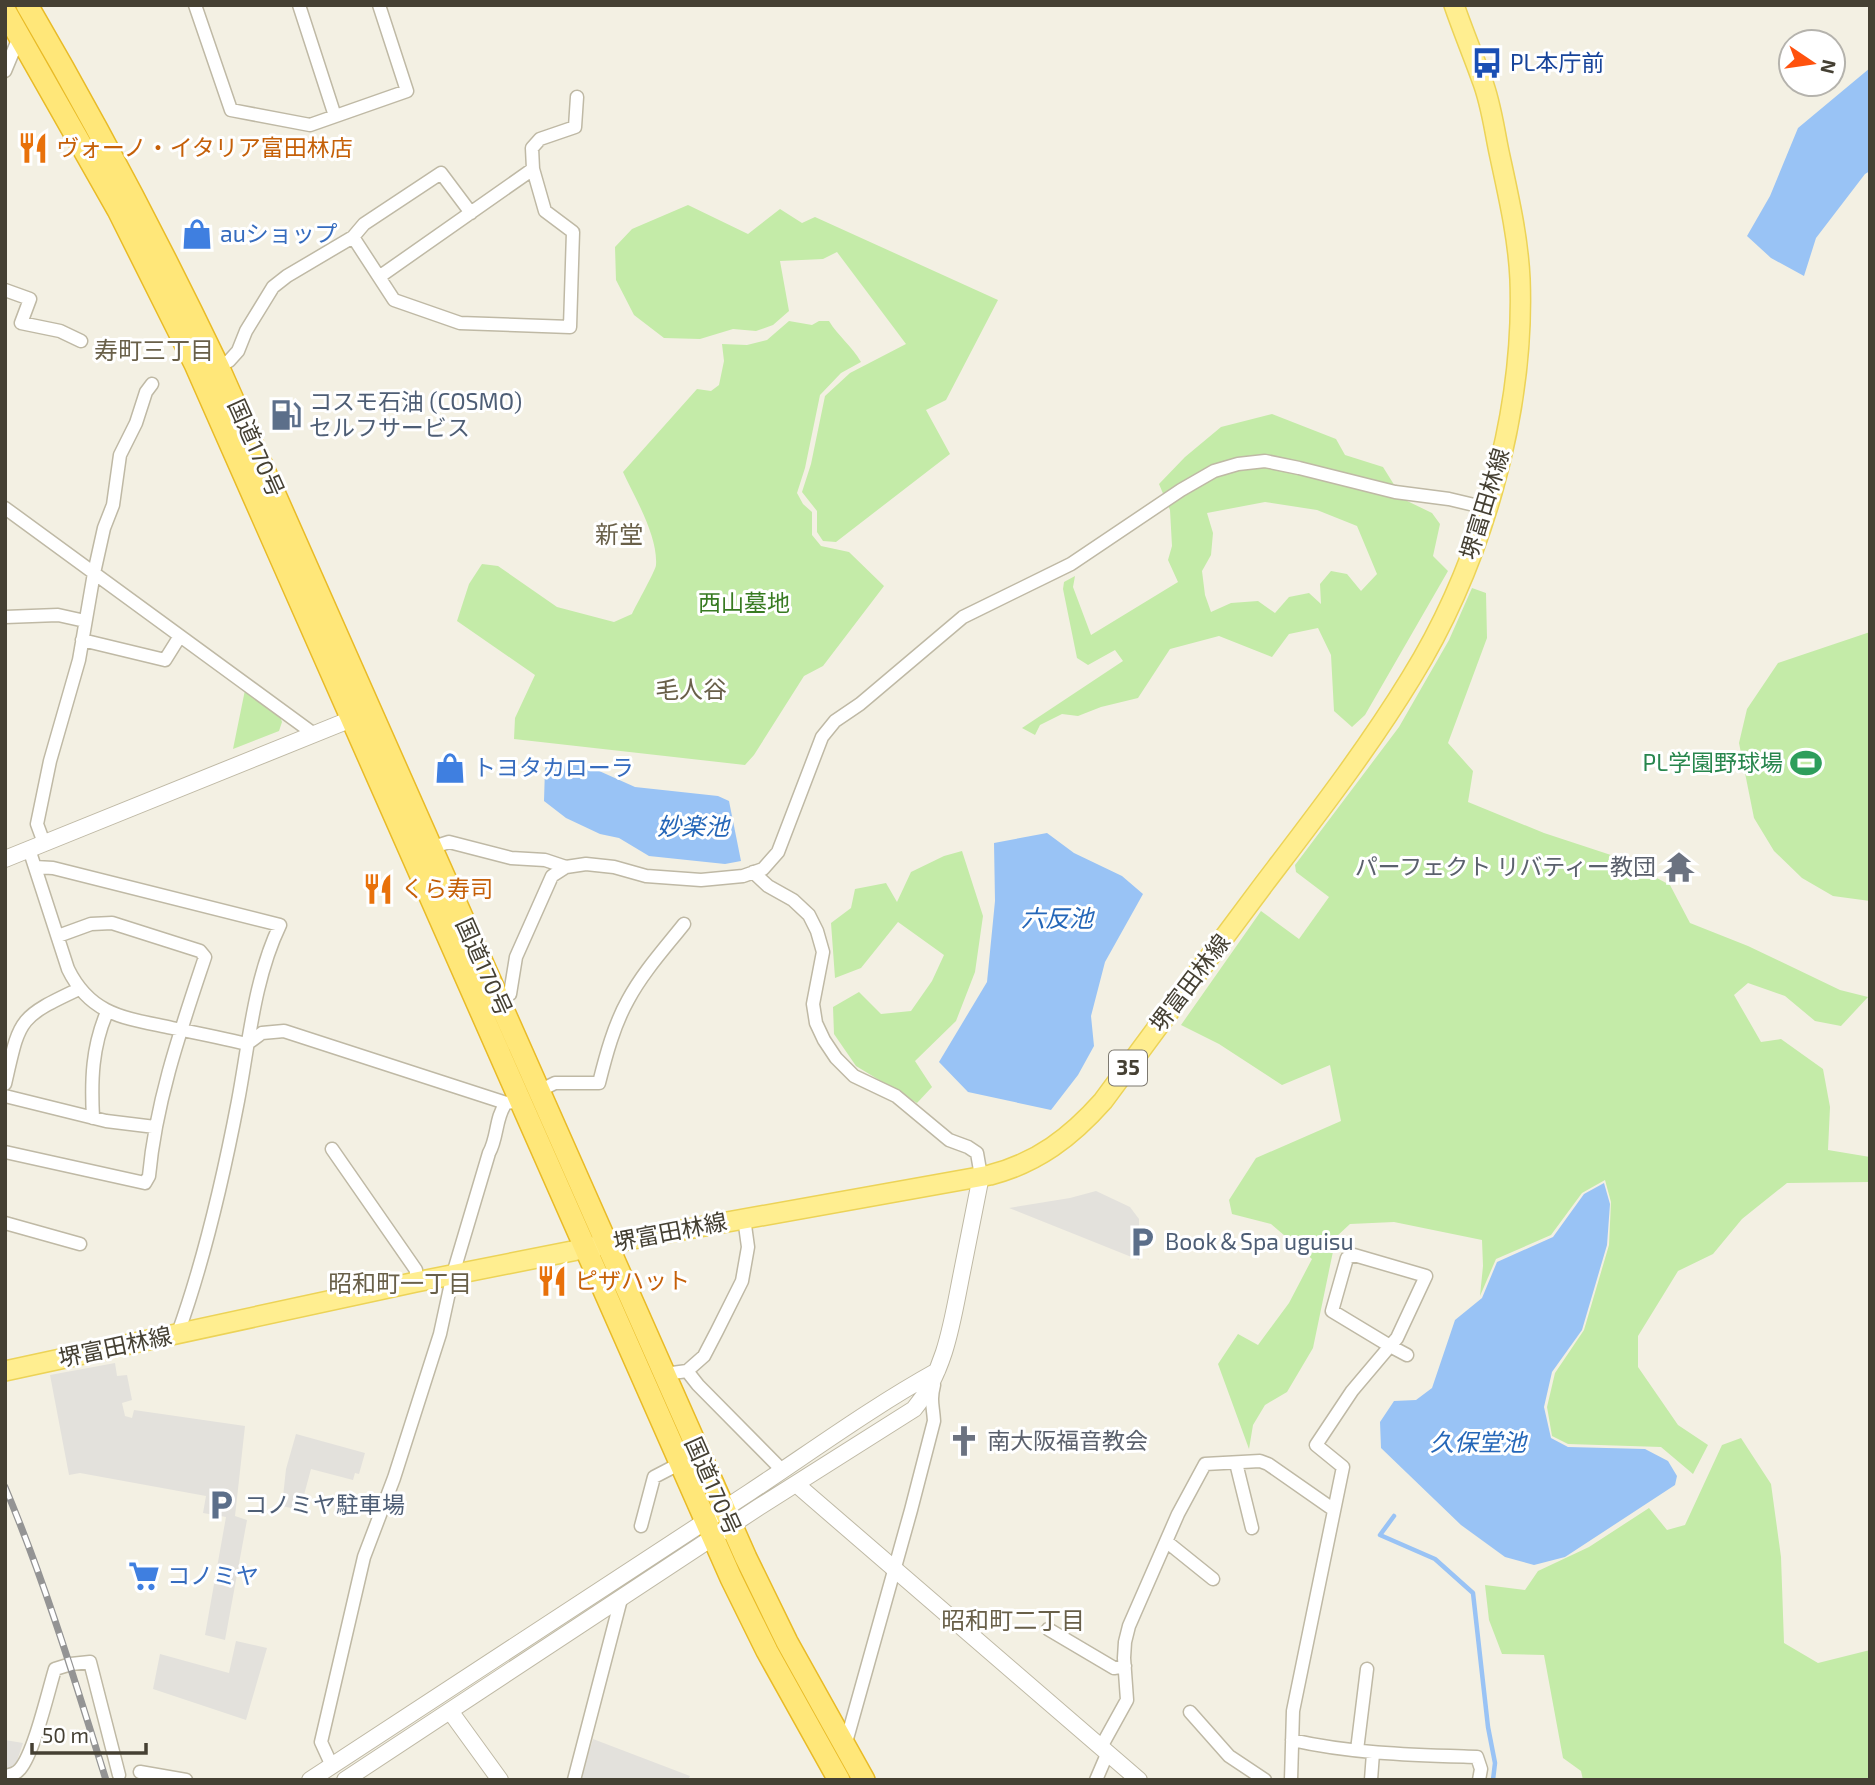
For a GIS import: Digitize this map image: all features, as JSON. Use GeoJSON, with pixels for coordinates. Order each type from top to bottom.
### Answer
{"type":"FeatureCollection","features":[{"type":"Feature","properties":{"kind":"highway","name":"国道170号"},"geometry":{"type":"LineString","coordinates":[[29,7],[138,203],[351,719],[489,1003]]}},
{"type":"Feature","properties":{"kind":"highway","name":"国道170号"},"geometry":{"type":"LineString","coordinates":[[5,11],[209,370],[371,711],[430,848],[522,1098],[679,1464],[767,1651],[837,1778]]}},
{"type":"Feature","properties":{"kind":"highway","name":"国道170号"},"geometry":{"type":"LineString","coordinates":[[522,1098],[607,1244],[727,1517],[787,1642],[864,1780]]}},
{"type":"Feature","properties":{"kind":"main road","name":"堺富田林線"},"geometry":{"type":"LineString","coordinates":[[5,1371],[585,1248],[1008,1170],[1040,1156],[1080,1128],[1306,830],[1412,677],[1444,618],[1469,561],[1487,508],[1504,441],[1514,380],[1520,279],[1515,227],[1493,120],[1483,82],[1454,5]]}},
{"type":"Feature","properties":{"kind":"street"},"geometry":{"type":"LineString","coordinates":[[195,5],[231,110],[310,125],[407,91],[379,5]]}},
{"type":"Feature","properties":{"kind":"street"},"geometry":{"type":"LineString","coordinates":[[299,5],[335,116]]}},
{"type":"Feature","properties":{"kind":"street"},"geometry":{"type":"LineString","coordinates":[[5,71],[29,7]]}},
{"type":"Feature","properties":{"kind":"street"},"geometry":{"type":"LineString","coordinates":[[353,237],[394,300],[460,323],[570,327],[573,232],[545,211],[533,169],[531,148],[540,139],[575,127],[577,97]]}},
{"type":"Feature","properties":{"kind":"street"},"geometry":{"type":"LineString","coordinates":[[379,277],[533,169]]}},
{"type":"Feature","properties":{"kind":"street"},"geometry":{"type":"LineString","coordinates":[[209,370],[229,361],[238,351],[246,331],[273,287],[353,237],[364,224],[441,173],[471,213]]}},
{"type":"Feature","properties":{"kind":"street"},"geometry":{"type":"LineString","coordinates":[[5,290],[30,299],[21,323],[60,331],[81,341]]}},
{"type":"Feature","properties":{"kind":"street"},"geometry":{"type":"LineString","coordinates":[[152,384],[146,392],[136,423],[120,455],[113,505],[104,528],[76,671],[50,761],[37,824],[35,867],[68,969],[79,989],[107,1012],[247,1044]]}},
{"type":"Feature","properties":{"kind":"street"},"geometry":{"type":"LineString","coordinates":[[489,1003],[510,994],[516,957],[552,876],[566,867],[586,864],[614,867],[646,876],[701,880],[743,876],[763,869],[778,852],[822,737],[835,721],[860,704],[963,617],[1071,564],[1214,471],[1238,464],[1265,461],[1395,492],[1487,508]]}},
{"type":"Feature","properties":{"kind":"street"},"geometry":{"type":"LineString","coordinates":[[5,508],[314,734]]}},
{"type":"Feature","properties":{"kind":"street"},"geometry":{"type":"LineString","coordinates":[[5,617],[58,615],[85,621]]}},
{"type":"Feature","properties":{"kind":"street"},"geometry":{"type":"LineString","coordinates":[[82,639],[165,660],[180,636]]}},
{"type":"Feature","properties":{"kind":"street"},"geometry":{"type":"LineString","coordinates":[[5,859],[371,711]]}},
{"type":"Feature","properties":{"kind":"street"},"geometry":{"type":"LineString","coordinates":[[430,848],[449,842],[511,858],[545,860],[566,867]]}},
{"type":"Feature","properties":{"kind":"street"},"geometry":{"type":"LineString","coordinates":[[35,867],[54,868],[281,925],[274,938],[260,986],[210,1230],[178,1333]]}},
{"type":"Feature","properties":{"kind":"street"},"geometry":{"type":"LineString","coordinates":[[753,872],[768,886],[793,900],[809,915],[817,932],[822,952],[813,1004],[816,1023],[836,1058],[854,1076],[896,1096],[949,1140],[976,1153],[981,1176],[951,1329],[930,1399],[934,1421],[837,1778]]}},
{"type":"Feature","properties":{"kind":"street"},"geometry":{"type":"LineString","coordinates":[[5,1152],[145,1183],[149,1176],[155,1127],[168,1072],[205,957],[200,951],[112,922],[98,923],[58,936]]}},
{"type":"Feature","properties":{"kind":"street"},"geometry":{"type":"LineString","coordinates":[[332,1766],[321,1742],[364,1557],[394,1478],[420,1390],[440,1335],[453,1275],[494,1144],[498,1119],[522,1098],[555,1083],[599,1083],[612,1038],[628,999],[684,924]]}},
{"type":"Feature","properties":{"kind":"street"},"geometry":{"type":"LineString","coordinates":[[5,1084],[15,1038],[23,1022],[38,1009],[79,989]]}},
{"type":"Feature","properties":{"kind":"street"},"geometry":{"type":"LineString","coordinates":[[93,1118],[92,1065],[99,1030],[107,1012]]}},
{"type":"Feature","properties":{"kind":"street"},"geometry":{"type":"LineString","coordinates":[[247,1044],[262,1032],[285,1031],[522,1098]]}},
{"type":"Feature","properties":{"kind":"street"},"geometry":{"type":"LineString","coordinates":[[5,1096],[93,1118],[155,1127]]}},
{"type":"Feature","properties":{"kind":"street"},"geometry":{"type":"LineString","coordinates":[[332,1149],[416,1270],[416,1282]]}},
{"type":"Feature","properties":{"kind":"street"},"geometry":{"type":"LineString","coordinates":[[666,1374],[687,1371],[704,1356],[742,1281],[748,1247],[744,1218]]}},
{"type":"Feature","properties":{"kind":"street"},"geometry":{"type":"LineString","coordinates":[[5,1223],[80,1244]]}},
{"type":"Feature","properties":{"kind":"street"},"geometry":{"type":"LineString","coordinates":[[1291,1780],[1293,1711],[1343,1466],[1316,1445],[1352,1391],[1390,1346],[1397,1338],[1426,1276],[1354,1255],[1347,1258],[1332,1311],[1390,1346],[1407,1355]]}},
{"type":"Feature","properties":{"kind":"street"},"geometry":{"type":"LineString","coordinates":[[687,1371],[782,1470]]}},
{"type":"Feature","properties":{"kind":"street"},"geometry":{"type":"LineString","coordinates":[[310,1780],[709,1529],[782,1470],[874,1407],[937,1371]]}},
{"type":"Feature","properties":{"kind":"street"},"geometry":{"type":"LineString","coordinates":[[727,1517],[796,1484],[914,1409],[937,1371]]}},
{"type":"Feature","properties":{"kind":"street"},"geometry":{"type":"LineString","coordinates":[[1096,1780],[1104,1750],[1127,1700],[1125,1642],[1129,1626],[1178,1514],[1205,1464],[1260,1461],[1334,1510]]}},
{"type":"Feature","properties":{"kind":"street"},"geometry":{"type":"LineString","coordinates":[[1236,1463],[1252,1528]]}},
{"type":"Feature","properties":{"kind":"street"},"geometry":{"type":"LineString","coordinates":[[641,1525],[654,1477],[679,1464]]}},
{"type":"Feature","properties":{"kind":"street"},"geometry":{"type":"LineString","coordinates":[[796,1484],[1139,1780]]}},
{"type":"Feature","properties":{"kind":"street"},"geometry":{"type":"LineString","coordinates":[[345,1780],[621,1599],[709,1529]]}},
{"type":"Feature","properties":{"kind":"street"},"geometry":{"type":"LineString","coordinates":[[1167,1542],[1213,1579]]}},
{"type":"Feature","properties":{"kind":"street"},"geometry":{"type":"LineString","coordinates":[[573,1780],[621,1599]]}},
{"type":"Feature","properties":{"kind":"street"},"geometry":{"type":"LineString","coordinates":[[1048,1629],[1114,1668],[1125,1666]]}},
{"type":"Feature","properties":{"kind":"street"},"geometry":{"type":"LineString","coordinates":[[5,1776],[15,1774],[24,1764],[55,1669],[90,1662],[120,1775]]}},
{"type":"Feature","properties":{"kind":"street"},"geometry":{"type":"LineString","coordinates":[[1357,1750],[1367,1669]]}},
{"type":"Feature","properties":{"kind":"street"},"geometry":{"type":"LineString","coordinates":[[450,1711],[500,1780]]}},
{"type":"Feature","properties":{"kind":"street"},"geometry":{"type":"LineString","coordinates":[[1190,1712],[1229,1756],[1265,1780]]}},
{"type":"Feature","properties":{"kind":"street"},"geometry":{"type":"LineString","coordinates":[[1292,1740],[1373,1752],[1477,1757],[1481,1769],[1479,1780]]}},
{"type":"Feature","properties":{"kind":"street"},"geometry":{"type":"LineString","coordinates":[[1371,1780],[1373,1752]]}},
{"type":"Feature","properties":{"kind":"street"},"geometry":{"type":"LineString","coordinates":[[140,1772],[186,1780]]}},
{"type":"Feature","properties":{"kind":"green space"},"geometry":{"type":"Polygon","coordinates":[[[688,205],[748,234],[780,209],[802,223],[815,217],[998,300],[946,400],[926,410],[950,454],[836,542],[823,541],[817,532],[817,511],[802,492],[811,464],[825,396],[850,373],[906,344],[837,252],[823,259],[780,261],[789,311],[773,325],[756,331],[733,329],[700,339],[664,338],[634,315],[616,280],[615,247],[632,229],[688,205]]]}},
{"type":"Feature","properties":{"kind":"green space","name":"西山墓地"},"geometry":{"type":"Polygon","coordinates":[[[789,321],[812,325],[819,321],[829,321],[861,362],[841,373],[820,395],[797,493],[803,504],[812,512],[812,535],[821,546],[849,552],[884,586],[823,666],[804,676],[745,765],[514,739],[515,718],[535,675],[457,621],[469,584],[482,564],[498,566],[557,607],[614,622],[632,614],[655,568],[656,554],[645,517],[623,472],[697,389],[711,391],[719,385],[724,361],[722,344],[747,345],[767,340],[789,321]]]}},
{"type":"Feature","properties":{"kind":"green space"},"geometry":{"type":"Polygon","coordinates":[[[1272,414],[1336,439],[1345,455],[1383,467],[1403,499],[1432,513],[1440,524],[1433,556],[1448,571],[1365,715],[1352,727],[1334,711],[1331,655],[1318,628],[1289,634],[1272,657],[1219,636],[1170,649],[1138,698],[1078,716],[1062,714],[1040,725],[1035,735],[1022,728],[1123,661],[1115,650],[1088,665],[1077,658],[1063,589],[1064,582],[1075,576],[1073,587],[1091,635],[1178,582],[1168,560],[1172,546],[1170,510],[1159,484],[1185,457],[1221,427],[1272,414]],[[1265,502],[1207,513],[1213,533],[1211,555],[1202,571],[1205,595],[1211,612],[1231,603],[1258,601],[1275,613],[1289,597],[1309,593],[1321,604],[1320,584],[1331,571],[1347,574],[1361,591],[1377,574],[1357,526],[1317,510],[1265,502]]]}},
{"type":"Feature","properties":{"kind":"green space"},"geometry":{"type":"Polygon","coordinates":[[[1472,588],[1486,593],[1487,638],[1448,743],[1473,771],[1468,802],[1544,833],[1617,857],[1670,885],[1690,923],[1748,946],[1840,990],[1868,997],[1841,1026],[1815,1021],[1785,996],[1748,983],[1734,995],[1761,1042],[1781,1039],[1823,1069],[1830,1107],[1828,1150],[1870,1157],[1870,1182],[1787,1183],[1742,1219],[1713,1254],[1678,1271],[1638,1336],[1638,1367],[1678,1425],[1708,1445],[1693,1474],[1661,1447],[1568,1444],[1552,1436],[1547,1407],[1555,1373],[1584,1330],[1609,1245],[1611,1202],[1605,1180],[1582,1193],[1551,1235],[1496,1259],[1480,1296],[1482,1240],[1394,1222],[1350,1224],[1336,1237],[1313,1348],[1287,1392],[1265,1405],[1253,1425],[1249,1449],[1218,1364],[1238,1334],[1258,1345],[1289,1303],[1312,1259],[1271,1224],[1232,1214],[1229,1200],[1256,1158],[1341,1121],[1330,1065],[1282,1085],[1219,1044],[1181,1025],[1261,911],[1299,939],[1329,897],[1296,872],[1295,865],[1399,727],[1449,640],[1472,588]]]}},
{"type":"Feature","properties":{"kind":"green space","name":"PL学園野球場"},"geometry":{"type":"Polygon","coordinates":[[[1870,632],[1870,901],[1833,896],[1802,878],[1774,851],[1754,818],[1739,743],[1747,709],[1778,663],[1870,632]]]}},
{"type":"Feature","properties":{"kind":"green space"},"geometry":{"type":"Polygon","coordinates":[[[245,690],[280,716],[282,722],[279,731],[233,749],[245,690]]]}},
{"type":"Feature","properties":{"kind":"green space"},"geometry":{"type":"Polygon","coordinates":[[[962,851],[983,916],[975,972],[956,1021],[915,1061],[932,1087],[917,1103],[856,1066],[834,1034],[833,1007],[859,992],[881,1014],[911,1011],[932,981],[944,955],[898,922],[861,968],[835,978],[831,923],[851,908],[855,889],[886,883],[897,902],[911,872],[944,856],[962,851]]]}},
{"type":"Feature","properties":{"kind":"green space"},"geometry":{"type":"Polygon","coordinates":[[[1741,1438],[1771,1484],[1781,1557],[1784,1643],[1818,1663],[1870,1650],[1870,1780],[1583,1780],[1581,1771],[1563,1758],[1544,1655],[1502,1654],[1489,1620],[1485,1585],[1525,1590],[1538,1571],[1589,1547],[1649,1508],[1667,1530],[1685,1525],[1722,1445],[1741,1438]]]}},
{"type":"Feature","properties":{"kind":"shaded area"},"geometry":{"type":"Polygon","coordinates":[[[1096,1191],[1130,1207],[1139,1219],[1139,1260],[1009,1208],[1070,1198],[1096,1191]]]}},
{"type":"Feature","properties":{"kind":"shaded area","name":"コノミヤ駐車場"},"geometry":{"type":"Polygon","coordinates":[[[115,1363],[117,1376],[127,1375],[132,1400],[122,1403],[125,1416],[132,1418],[134,1410],[245,1426],[235,1516],[247,1520],[225,1640],[205,1635],[226,1517],[203,1513],[206,1496],[80,1473],[69,1475],[50,1375],[115,1363]]]}},
{"type":"Feature","properties":{"kind":"shaded area"},"geometry":{"type":"Polygon","coordinates":[[[296,1434],[365,1453],[359,1474],[355,1473],[353,1480],[311,1469],[300,1510],[282,1506],[286,1469],[296,1434]]]}},
{"type":"Feature","properties":{"kind":"shaded area"},"geometry":{"type":"Polygon","coordinates":[[[236,1641],[267,1648],[246,1720],[153,1689],[160,1654],[229,1673],[236,1641]]]}},
{"type":"Feature","properties":{"kind":"shaded area"},"geometry":{"type":"Polygon","coordinates":[[[593,1739],[690,1776],[688,1780],[580,1780],[593,1739]]]}},
{"type":"Feature","properties":{"kind":"shaded area"},"geometry":{"type":"Polygon","coordinates":[[[5,1740],[23,1743],[17,1761],[12,1768],[5,1769],[5,1740]]]}},
{"type":"Feature","properties":{"kind":"water"},"geometry":{"type":"Polygon","coordinates":[[[1870,68],[1870,171],[1816,238],[1804,276],[1771,258],[1747,236],[1770,196],[1798,128],[1834,98],[1847,98],[1847,87],[1870,68]]]}},
{"type":"Feature","properties":{"kind":"water","name":"妙楽池"},"geometry":{"type":"Polygon","coordinates":[[[551,764],[588,766],[635,787],[718,796],[729,801],[741,861],[725,864],[649,856],[619,838],[600,834],[566,818],[544,801],[545,768],[551,764]]]}},
{"type":"Feature","properties":{"kind":"water","name":"六反池"},"geometry":{"type":"Polygon","coordinates":[[[1047,833],[1074,853],[1122,876],[1143,894],[1105,962],[1091,1016],[1094,1046],[1078,1075],[1051,1110],[968,1092],[939,1062],[987,982],[995,901],[994,843],[1047,833]]]}},
{"type":"Feature","properties":{"kind":"water","name":"久保堂池"},"geometry":{"type":"Polygon","coordinates":[[[1604,1183],[1610,1204],[1607,1245],[1582,1330],[1552,1372],[1544,1407],[1551,1438],[1568,1447],[1645,1449],[1668,1461],[1677,1476],[1675,1485],[1565,1557],[1534,1565],[1505,1557],[1461,1525],[1381,1448],[1380,1422],[1394,1401],[1416,1400],[1432,1388],[1455,1320],[1482,1298],[1497,1262],[1553,1237],[1584,1194],[1604,1183]]]}},
{"type":"Feature","properties":{"kind":"waterway"},"geometry":{"type":"LineString","coordinates":[[1394,1516],[1380,1535],[1435,1559],[1473,1593],[1488,1727],[1495,1763],[1493,1780]]}},
{"type":"Feature","properties":{"kind":"railway"},"geometry":{"type":"LineString","coordinates":[[5,1487],[46,1595],[106,1780]]}},
{"type":"Feature","properties":{"kind":"place","name":"PL本庁前"},"geometry":{"type":"Point","coordinates":[1487,63]}},
{"type":"Feature","properties":{"kind":"place","name":"ヴォーノ・イタリア富田林店"},"geometry":{"type":"Point","coordinates":[33,148]}},
{"type":"Feature","properties":{"kind":"place","name":"auショップ"},"geometry":{"type":"Point","coordinates":[197,234]}},
{"type":"Feature","properties":{"kind":"place","name":"コスモ石油 (COSMO) セルフサービス"},"geometry":{"type":"Point","coordinates":[286,415]}},
{"type":"Feature","properties":{"kind":"place","name":"PL学園野球場"},"geometry":{"type":"Point","coordinates":[1806,763]}},
{"type":"Feature","properties":{"kind":"place","name":"トヨタカローラ"},"geometry":{"type":"Point","coordinates":[450,768]}},
{"type":"Feature","properties":{"kind":"place","name":"パーフェクト リバティー教団"},"geometry":{"type":"Point","coordinates":[1679,867]}},
{"type":"Feature","properties":{"kind":"place","name":"くら寿司"},"geometry":{"type":"Point","coordinates":[378,889]}},
{"type":"Feature","properties":{"kind":"place","name":"Book＆Spa uguisu"},"geometry":{"type":"Point","coordinates":[1142,1242]}},
{"type":"Feature","properties":{"kind":"place","name":"ピザハット"},"geometry":{"type":"Point","coordinates":[552,1281]}},
{"type":"Feature","properties":{"kind":"place","name":"南大阪福音教会"},"geometry":{"type":"Point","coordinates":[964,1441]}},
{"type":"Feature","properties":{"kind":"place","name":"コノミヤ駐車場"},"geometry":{"type":"Point","coordinates":[221,1505]}},
{"type":"Feature","properties":{"kind":"place","name":"コノミヤ"},"geometry":{"type":"Point","coordinates":[144,1576]}},
{"type":"Feature","properties":{"kind":"district","name":"寿町三丁目"},"geometry":{"type":"Point","coordinates":[154,351]}},
{"type":"Feature","properties":{"kind":"district","name":"新堂"},"geometry":{"type":"Point","coordinates":[619,535]}},
{"type":"Feature","properties":{"kind":"district","name":"毛人谷"},"geometry":{"type":"Point","coordinates":[691,690]}},
{"type":"Feature","properties":{"kind":"district","name":"昭和町一丁目"},"geometry":{"type":"Point","coordinates":[400,1284]}},
{"type":"Feature","properties":{"kind":"district","name":"昭和町二丁目"},"geometry":{"type":"Point","coordinates":[1013,1621]}}]}
